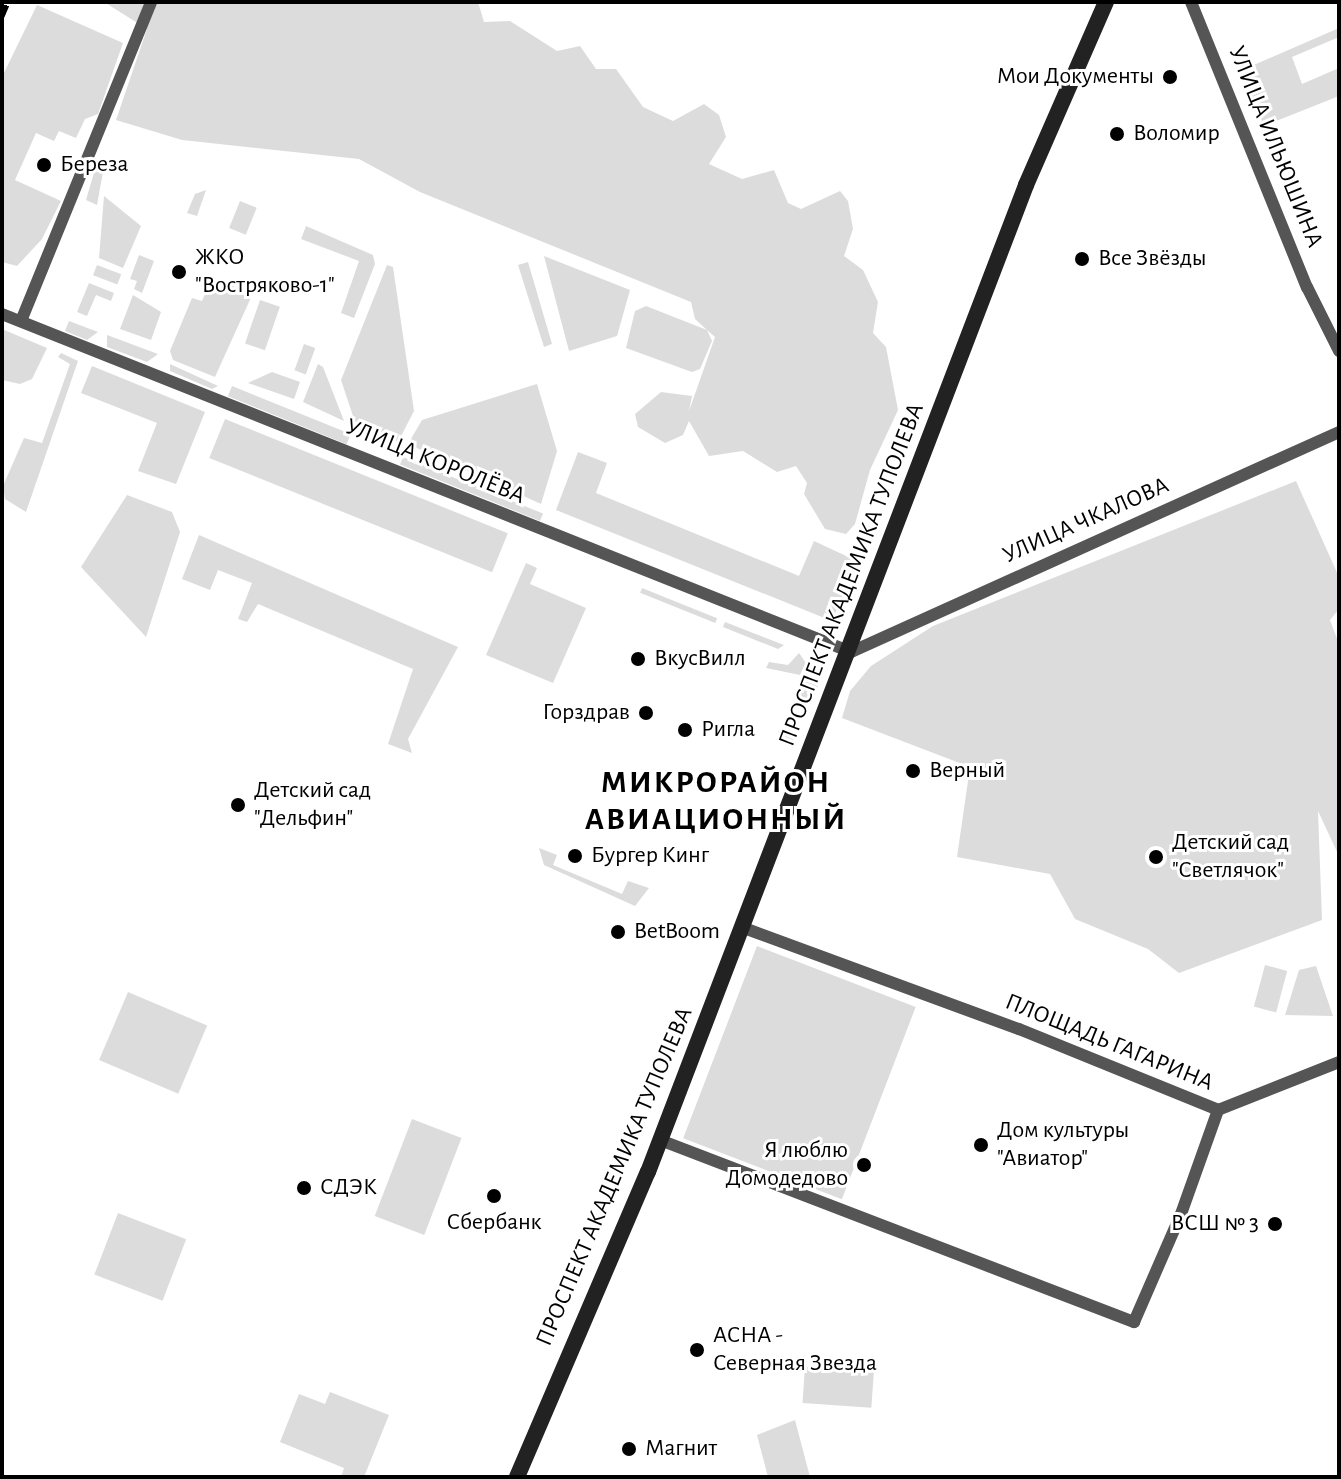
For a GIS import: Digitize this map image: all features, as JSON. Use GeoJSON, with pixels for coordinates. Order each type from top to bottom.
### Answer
{"type":"FeatureCollection","features":[{"type":"Feature","properties":{"kind":"main road","name":"ПРОСПЕКТ АКАДЕМИКА ТУПОЛЕВА"},"geometry":{"type":"LineString","coordinates":[[517,1477],[660,1140],[744,928],[826,704],[851,652],[1026,185],[1106,2]]}},
{"type":"Feature","properties":{"kind":"street"},"geometry":{"type":"LineString","coordinates":[[21,321],[151,2]]}},
{"type":"Feature","properties":{"kind":"street","name":"УЛИЦА ИЛЬЮШИНА"},"geometry":{"type":"LineString","coordinates":[[1191,2],[1307,287],[1339,351]]}},
{"type":"Feature","properties":{"kind":"street","name":"УЛИЦА КОРОЛЁВА"},"geometry":{"type":"LineString","coordinates":[[2,314],[851,652]]}},
{"type":"Feature","properties":{"kind":"street","name":"УЛИЦА ЧКАЛОВА"},"geometry":{"type":"LineString","coordinates":[[851,652],[1339,432]]}},
{"type":"Feature","properties":{"kind":"street","name":"ПЛОЩАДЬ ГАГАРИНА"},"geometry":{"type":"LineString","coordinates":[[660,1140],[1134,1322],[1181,1214],[1218,1110],[744,928]]}},
{"type":"Feature","properties":{"kind":"street"},"geometry":{"type":"LineString","coordinates":[[1218,1110],[1339,1062]]}},
{"type":"Feature","properties":{"kind":"shaded area"},"geometry":{"type":"Polygon","coordinates":[[[104,2],[478,2],[484,22],[510,21],[557,51],[580,46],[596,69],[616,69],[643,107],[673,121],[704,104],[719,115],[726,137],[709,164],[742,179],[774,170],[788,203],[801,209],[840,191],[848,201],[853,229],[844,256],[863,270],[878,302],[873,333],[886,347],[898,410],[870,470],[855,524],[846,534],[825,529],[804,494],[807,483],[796,466],[777,472],[743,451],[709,456],[689,421],[683,435],[665,443],[638,427],[635,414],[661,392],[692,396],[689,411],[715,337],[695,319],[691,302],[420,192],[359,159],[182,140],[116,120],[147,29],[104,2]]]}},
{"type":"Feature","properties":{"kind":"shaded area"},"geometry":{"type":"Polygon","coordinates":[[[37,5],[123,43],[98,114],[85,119],[76,138],[59,131],[54,141],[36,133],[15,180],[61,201],[42,239],[17,266],[2,262],[2,77],[37,5]]]}},
{"type":"Feature","properties":{"kind":"shaded area"},"geometry":{"type":"Polygon","coordinates":[[[1339,28],[1339,37],[1292,57],[1302,84],[1339,68],[1339,96],[1264,126],[1240,71],[1339,28]]]}},
{"type":"Feature","properties":{"kind":"shaded area"},"geometry":{"type":"Polygon","coordinates":[[[98,159],[105,161],[97,205],[86,200],[98,159]]]}},
{"type":"Feature","properties":{"kind":"shaded area"},"geometry":{"type":"Polygon","coordinates":[[[206,190],[197,216],[187,213],[195,194],[206,190]]]}},
{"type":"Feature","properties":{"kind":"shaded area"},"geometry":{"type":"Polygon","coordinates":[[[104,196],[141,226],[123,268],[99,258],[104,196]]]}},
{"type":"Feature","properties":{"kind":"shaded area"},"geometry":{"type":"Polygon","coordinates":[[[240,201],[257,208],[246,235],[229,228],[240,201]]]}},
{"type":"Feature","properties":{"kind":"shaded area"},"geometry":{"type":"Polygon","coordinates":[[[306,226],[373,255],[375,264],[354,318],[341,313],[359,261],[301,239],[306,226]]]}},
{"type":"Feature","properties":{"kind":"shaded area"},"geometry":{"type":"Polygon","coordinates":[[[139,255],[154,261],[142,293],[134,289],[137,281],[130,279],[139,255]]]}},
{"type":"Feature","properties":{"kind":"shaded area"},"geometry":{"type":"Polygon","coordinates":[[[544,256],[630,290],[617,336],[569,351],[544,256]]]}},
{"type":"Feature","properties":{"kind":"shaded area"},"geometry":{"type":"Polygon","coordinates":[[[528,262],[552,344],[544,347],[518,265],[528,262]]]}},
{"type":"Feature","properties":{"kind":"shaded area"},"geometry":{"type":"Polygon","coordinates":[[[97,265],[121,274],[117,285],[93,275],[97,265]]]}},
{"type":"Feature","properties":{"kind":"shaded area"},"geometry":{"type":"Polygon","coordinates":[[[387,265],[393,267],[414,411],[398,442],[355,422],[341,380],[387,265]]]}},
{"type":"Feature","properties":{"kind":"shaded area"},"geometry":{"type":"Polygon","coordinates":[[[212,278],[253,293],[215,377],[173,360],[170,351],[192,298],[202,301],[212,278]]]}},
{"type":"Feature","properties":{"kind":"shaded area"},"geometry":{"type":"Polygon","coordinates":[[[89,283],[114,293],[111,301],[96,295],[87,316],[77,312],[89,283]]]}},
{"type":"Feature","properties":{"kind":"shaded area"},"geometry":{"type":"Polygon","coordinates":[[[133,295],[161,312],[151,340],[120,329],[133,295]]]}},
{"type":"Feature","properties":{"kind":"shaded area"},"geometry":{"type":"Polygon","coordinates":[[[260,300],[280,307],[265,350],[245,343],[260,300]]]}},
{"type":"Feature","properties":{"kind":"shaded area"},"geometry":{"type":"Polygon","coordinates":[[[646,306],[707,330],[712,341],[700,369],[692,372],[626,348],[635,311],[646,306]]]}},
{"type":"Feature","properties":{"kind":"shaded area"},"geometry":{"type":"Polygon","coordinates":[[[69,321],[98,332],[87,340],[65,331],[69,321]]]}},
{"type":"Feature","properties":{"kind":"shaded area"},"geometry":{"type":"Polygon","coordinates":[[[2,329],[47,348],[32,379],[20,384],[2,380],[2,329]]]}},
{"type":"Feature","properties":{"kind":"shaded area"},"geometry":{"type":"Polygon","coordinates":[[[107,335],[158,354],[147,362],[107,347],[107,335]]]}},
{"type":"Feature","properties":{"kind":"shaded area"},"geometry":{"type":"Polygon","coordinates":[[[304,344],[315,348],[306,374],[294,370],[304,344]]]}},
{"type":"Feature","properties":{"kind":"shaded area"},"geometry":{"type":"Polygon","coordinates":[[[61,353],[78,361],[26,512],[5,499],[3,486],[24,438],[42,443],[70,364],[58,357],[61,353]]]}},
{"type":"Feature","properties":{"kind":"shaded area"},"geometry":{"type":"Polygon","coordinates":[[[170,364],[218,386],[212,389],[170,371],[170,364]]]}},
{"type":"Feature","properties":{"kind":"shaded area"},"geometry":{"type":"Polygon","coordinates":[[[318,364],[323,367],[344,421],[303,402],[318,364]]]}},
{"type":"Feature","properties":{"kind":"shaded area"},"geometry":{"type":"Polygon","coordinates":[[[92,366],[205,412],[176,484],[138,471],[157,423],[81,393],[92,366]]]}},
{"type":"Feature","properties":{"kind":"shaded area"},"geometry":{"type":"Polygon","coordinates":[[[272,372],[300,382],[294,399],[248,383],[272,372]]]}},
{"type":"Feature","properties":{"kind":"shaded area"},"geometry":{"type":"Polygon","coordinates":[[[537,384],[557,451],[541,504],[408,444],[422,420],[537,384]]]}},
{"type":"Feature","properties":{"kind":"shaded area"},"geometry":{"type":"Polygon","coordinates":[[[232,386],[351,434],[347,444],[228,396],[232,386]]]}},
{"type":"Feature","properties":{"kind":"shaded area"},"geometry":{"type":"Polygon","coordinates":[[[225,419],[508,533],[492,572],[209,458],[225,419]]]}},
{"type":"Feature","properties":{"kind":"shaded area"},"geometry":{"type":"Polygon","coordinates":[[[578,452],[607,463],[596,493],[799,576],[814,541],[857,561],[832,621],[556,510],[578,452]]]}},
{"type":"Feature","properties":{"kind":"shaded area"},"geometry":{"type":"Polygon","coordinates":[[[403,457],[543,514],[540,521],[400,464],[403,457]]]}},
{"type":"Feature","properties":{"kind":"shaded area"},"geometry":{"type":"Polygon","coordinates":[[[1296,481],[1339,577],[1339,609],[1330,620],[1339,644],[1339,856],[1318,811],[1322,920],[1179,973],[1148,949],[1075,919],[1050,874],[957,857],[970,767],[842,718],[850,691],[871,666],[933,626],[1296,481]]]}},
{"type":"Feature","properties":{"kind":"shaded area"},"geometry":{"type":"Polygon","coordinates":[[[127,495],[172,512],[180,532],[146,637],[81,567],[127,495]]]}},
{"type":"Feature","properties":{"kind":"shaded area"},"geometry":{"type":"Polygon","coordinates":[[[199,535],[458,647],[408,739],[412,753],[388,744],[413,669],[258,604],[247,622],[238,619],[252,583],[218,570],[210,590],[182,579],[199,535]]]}},
{"type":"Feature","properties":{"kind":"shaded area"},"geometry":{"type":"Polygon","coordinates":[[[526,563],[537,568],[530,584],[586,608],[553,683],[486,655],[526,563]]]}},
{"type":"Feature","properties":{"kind":"shaded area"},"geometry":{"type":"Polygon","coordinates":[[[642,588],[717,618],[715,623],[640,593],[642,588]]]}},
{"type":"Feature","properties":{"kind":"shaded area"},"geometry":{"type":"Polygon","coordinates":[[[725,622],[784,645],[778,649],[723,627],[725,622]]]}},
{"type":"Feature","properties":{"kind":"shaded area"},"geometry":{"type":"Polygon","coordinates":[[[799,653],[806,663],[800,675],[766,668],[769,662],[788,665],[799,653]]]}},
{"type":"Feature","properties":{"kind":"shaded area"},"geometry":{"type":"Polygon","coordinates":[[[817,671],[823,673],[812,703],[802,707],[797,692],[807,676],[817,671]]]}},
{"type":"Feature","properties":{"kind":"shaded area"},"geometry":{"type":"Polygon","coordinates":[[[787,725],[796,734],[787,743],[778,734],[787,725]]]}},
{"type":"Feature","properties":{"kind":"shaded area"},"geometry":{"type":"Polygon","coordinates":[[[539,848],[557,855],[553,865],[622,894],[628,881],[649,888],[635,906],[544,865],[539,848]]]}},
{"type":"Feature","properties":{"kind":"shaded area"},"geometry":{"type":"Polygon","coordinates":[[[757,946],[916,1007],[842,1199],[683,1138],[757,946]]]}},
{"type":"Feature","properties":{"kind":"shaded area"},"geometry":{"type":"Polygon","coordinates":[[[1265,965],[1287,971],[1276,1012],[1254,1007],[1265,965]]]}},
{"type":"Feature","properties":{"kind":"shaded area"},"geometry":{"type":"Polygon","coordinates":[[[1316,966],[1333,1016],[1285,1015],[1299,970],[1316,966]]]}},
{"type":"Feature","properties":{"kind":"shaded area"},"geometry":{"type":"Polygon","coordinates":[[[128,992],[207,1026],[178,1094],[99,1060],[128,992]]]}},
{"type":"Feature","properties":{"kind":"shaded area"},"geometry":{"type":"Polygon","coordinates":[[[412,1119],[461,1138],[424,1235],[375,1216],[412,1119]]]}},
{"type":"Feature","properties":{"kind":"shaded area"},"geometry":{"type":"Polygon","coordinates":[[[118,1213],[186,1239],[162,1301],[94,1275],[118,1213]]]}},
{"type":"Feature","properties":{"kind":"shaded area"},"geometry":{"type":"Polygon","coordinates":[[[805,1367],[874,1372],[871,1408],[802,1403],[805,1367]]]}},
{"type":"Feature","properties":{"kind":"shaded area"},"geometry":{"type":"Polygon","coordinates":[[[330,1392],[389,1415],[364,1477],[341,1477],[344,1468],[280,1442],[299,1394],[325,1404],[330,1392]]]}},
{"type":"Feature","properties":{"kind":"shaded area"},"geometry":{"type":"Polygon","coordinates":[[[795,1420],[810,1477],[768,1477],[757,1435],[795,1420]]]}},
{"type":"Feature","properties":{"kind":"railway"},"geometry":{"type":"LineString","coordinates":[[2,16],[8,2]]}},
{"type":"Feature","properties":{"kind":"place","name":"Мои Документы"},"geometry":{"type":"Point","coordinates":[1170,77]}},
{"type":"Feature","properties":{"kind":"place","name":"Воломир"},"geometry":{"type":"Point","coordinates":[1117,134]}},
{"type":"Feature","properties":{"kind":"place","name":"Береза"},"geometry":{"type":"Point","coordinates":[44,165]}},
{"type":"Feature","properties":{"kind":"place","name":"Все Звёзды"},"geometry":{"type":"Point","coordinates":[1082,259]}},
{"type":"Feature","properties":{"kind":"place","name":"ЖКО \"Востряково-1\""},"geometry":{"type":"Point","coordinates":[179,272]}},
{"type":"Feature","properties":{"kind":"place","name":"ВкусВилл"},"geometry":{"type":"Point","coordinates":[638,659]}},
{"type":"Feature","properties":{"kind":"place","name":"Горздрав"},"geometry":{"type":"Point","coordinates":[646,713]}},
{"type":"Feature","properties":{"kind":"place","name":"Ригла"},"geometry":{"type":"Point","coordinates":[685,730]}},
{"type":"Feature","properties":{"kind":"place","name":"Верный"},"geometry":{"type":"Point","coordinates":[913,771]}},
{"type":"Feature","properties":{"kind":"place","name":"Детский сад \"Дельфин\""},"geometry":{"type":"Point","coordinates":[238,805]}},
{"type":"Feature","properties":{"kind":"place","name":"Бургер Кинг"},"geometry":{"type":"Point","coordinates":[575,856]}},
{"type":"Feature","properties":{"kind":"place","name":"Детский сад \"Светлячок\""},"geometry":{"type":"Point","coordinates":[1156,857]}},
{"type":"Feature","properties":{"kind":"place","name":"BetBoom"},"geometry":{"type":"Point","coordinates":[618,932]}},
{"type":"Feature","properties":{"kind":"place","name":"Дом культуры \"Авиатор\""},"geometry":{"type":"Point","coordinates":[981,1145]}},
{"type":"Feature","properties":{"kind":"place","name":"Я люблю Домодедово"},"geometry":{"type":"Point","coordinates":[864,1165]}},
{"type":"Feature","properties":{"kind":"place","name":"СДЭК"},"geometry":{"type":"Point","coordinates":[304,1188]}},
{"type":"Feature","properties":{"kind":"place","name":"Сбербанк"},"geometry":{"type":"Point","coordinates":[494,1196]}},
{"type":"Feature","properties":{"kind":"place","name":"ВСШ № 3"},"geometry":{"type":"Point","coordinates":[1275,1224]}},
{"type":"Feature","properties":{"kind":"place","name":"АСНА - Северная Звезда"},"geometry":{"type":"Point","coordinates":[697,1350]}},
{"type":"Feature","properties":{"kind":"place","name":"Магнит"},"geometry":{"type":"Point","coordinates":[629,1449]}},
{"type":"Feature","properties":{"kind":"district","name":"МИКРОРАЙОН АВИАЦИОННЫЙ"},"geometry":{"type":"Point","coordinates":[716,802]}}]}
